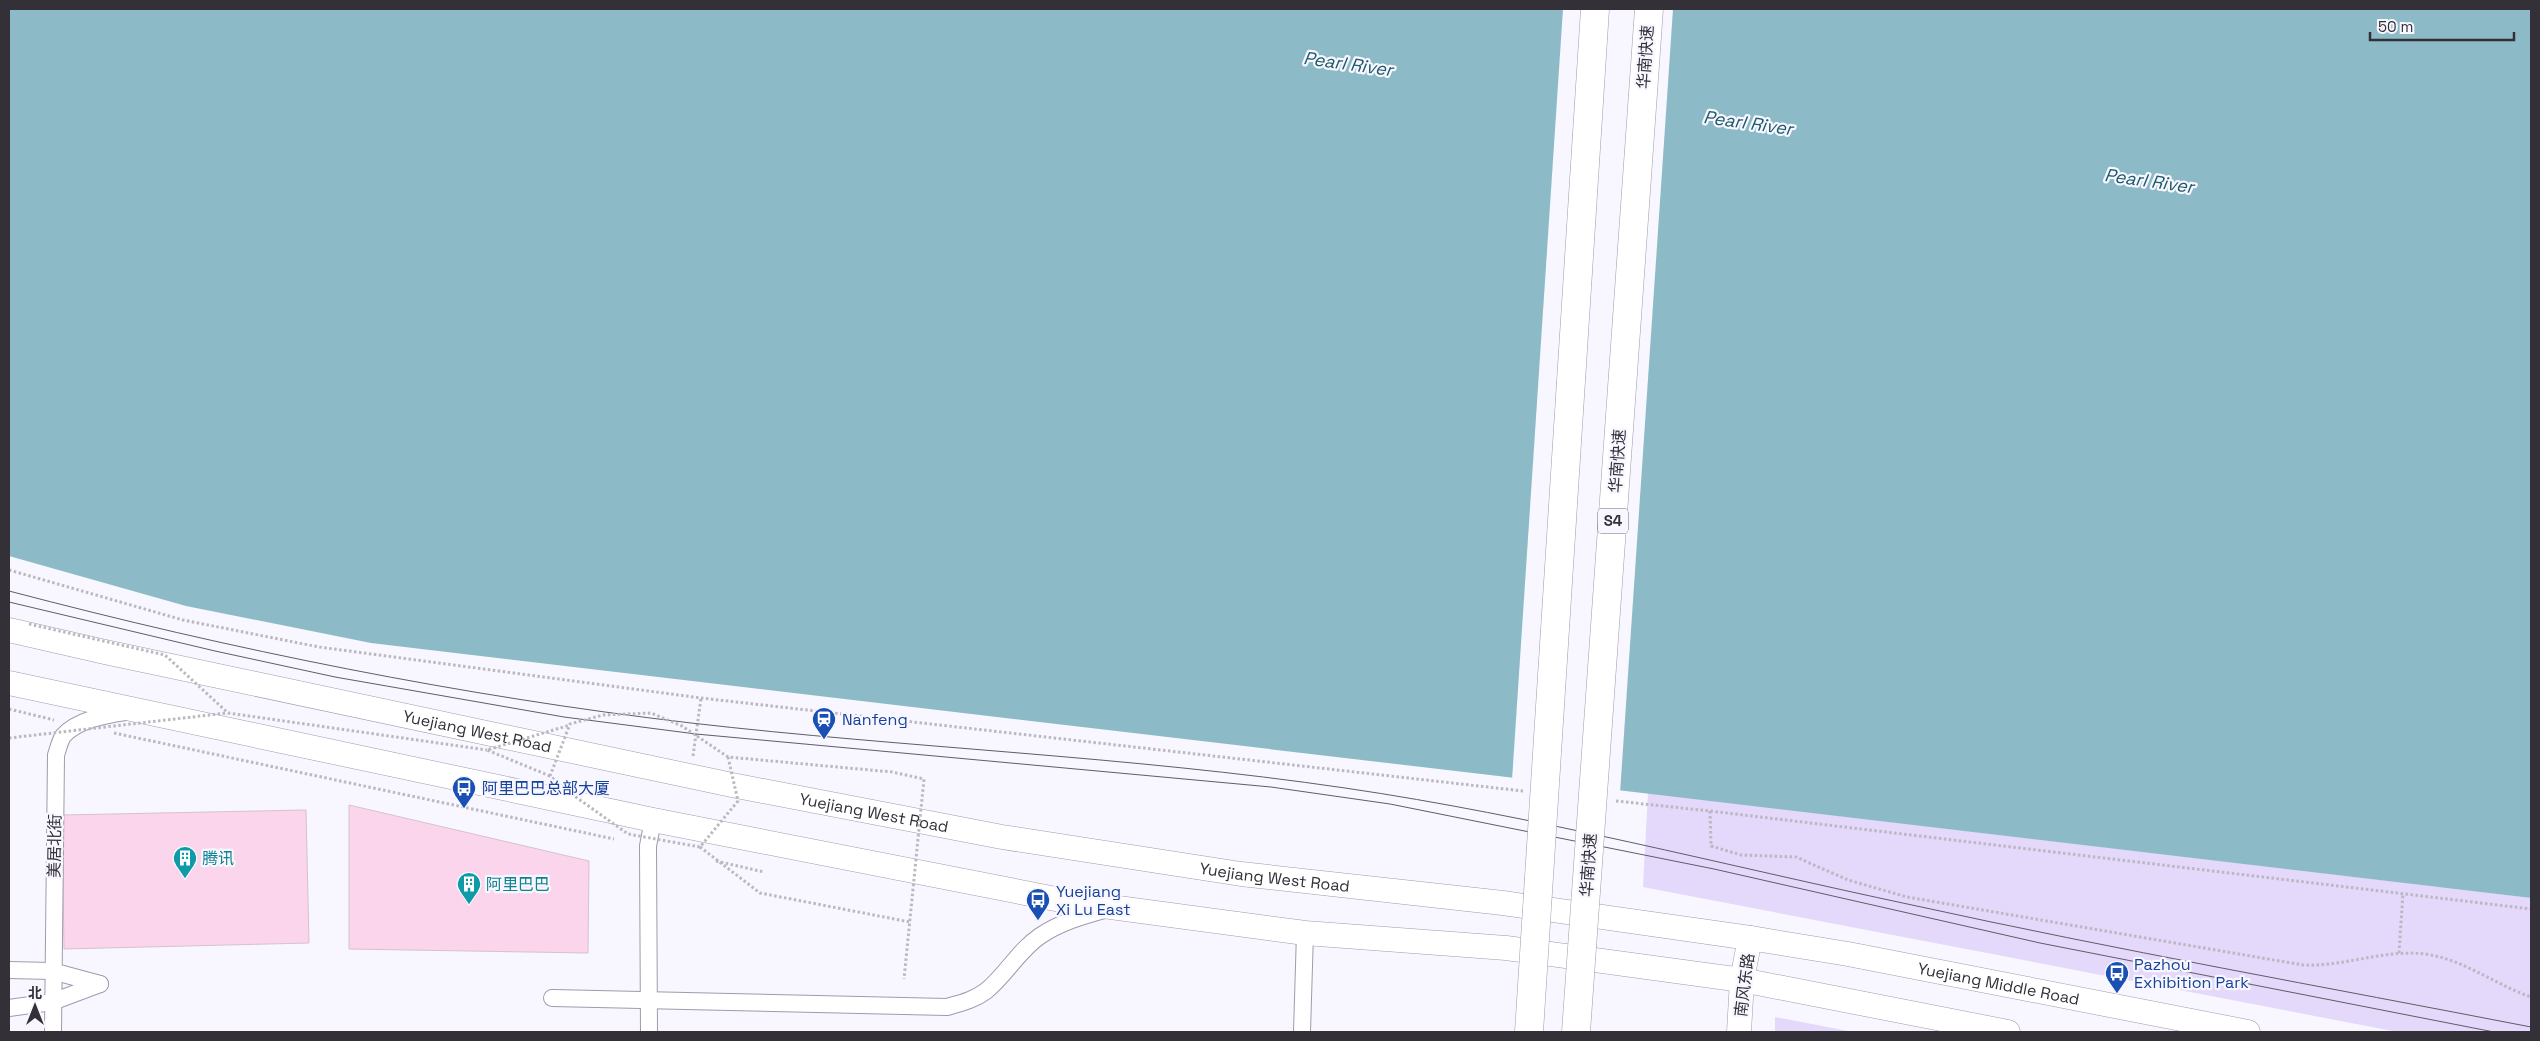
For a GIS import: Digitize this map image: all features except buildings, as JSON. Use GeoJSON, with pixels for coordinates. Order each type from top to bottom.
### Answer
{"type":"FeatureCollection","features":[{"type":"Feature","properties":{"kind":"highway"},"geometry":{"type":"LineString","coordinates":[[1529,1032],[1595,9]]}},
{"type":"Feature","properties":{"kind":"highway","name":"华南快速"},"geometry":{"type":"LineString","coordinates":[[1576,1032],[1649,9]]}},
{"type":"Feature","properties":{"kind":"main road","name":"Yuejiang West Road"},"geometry":{"type":"LineString","coordinates":[[19,627],[105,652],[684,775],[1002,837],[1242,874],[1502,903],[1750,938]]}},
{"type":"Feature","properties":{"kind":"main road"},"geometry":{"type":"LineString","coordinates":[[9,683],[133,711],[652,820],[1111,908],[1305,934],[1506,948],[1742,980],[2008,1032]]}},
{"type":"Feature","properties":{"kind":"main road","name":"南风东路"},"geometry":{"type":"LineString","coordinates":[[1739,1032],[1742,980],[1750,938]]}},
{"type":"Feature","properties":{"kind":"main road","name":"Yuejiang Middle Road"},"geometry":{"type":"LineString","coordinates":[[1750,938],[1848,954],[2248,1032]]}},
{"type":"Feature","properties":{"kind":"street","name":"美居北街"},"geometry":{"type":"LineString","coordinates":[[53,1032],[52,971],[56,755],[63,737],[79,725],[105,714],[133,711]]}},
{"type":"Feature","properties":{"kind":"street"},"geometry":{"type":"LineString","coordinates":[[649,1032],[648,846],[652,820]]}},
{"type":"Feature","properties":{"kind":"street"},"geometry":{"type":"LineString","coordinates":[[552,998],[649,1002],[947,1007],[970,1001],[986,991],[1014,958],[1040,936],[1082,916],[1111,908]]}},
{"type":"Feature","properties":{"kind":"street"},"geometry":{"type":"LineString","coordinates":[[1302,1032],[1305,934]]}},
{"type":"Feature","properties":{"kind":"street"},"geometry":{"type":"LineString","coordinates":[[9,970],[52,971],[100,984],[52,1002],[9,1008]]}},
{"type":"Feature","properties":{"kind":"path"},"geometry":{"type":"LineString","coordinates":[[9,570],[183,620],[319,647],[701,698],[1524,791]]}},
{"type":"Feature","properties":{"kind":"path"},"geometry":{"type":"LineString","coordinates":[[19,627],[165,655],[228,713]]}},
{"type":"Feature","properties":{"kind":"path"},"geometry":{"type":"LineString","coordinates":[[701,698],[693,758],[702,760]]}},
{"type":"Feature","properties":{"kind":"path"},"geometry":{"type":"LineString","coordinates":[[9,709],[614,839]]}},
{"type":"Feature","properties":{"kind":"path"},"geometry":{"type":"LineString","coordinates":[[9,738],[228,713],[486,750],[550,776],[573,795],[628,834],[700,847],[760,893],[910,922]]}},
{"type":"Feature","properties":{"kind":"path"},"geometry":{"type":"LineString","coordinates":[[486,750],[603,715],[651,713],[682,726],[728,758],[892,772],[924,779],[904,979]]}},
{"type":"Feature","properties":{"kind":"path"},"geometry":{"type":"LineString","coordinates":[[550,776],[570,724]]}},
{"type":"Feature","properties":{"kind":"path"},"geometry":{"type":"LineString","coordinates":[[700,847],[738,801],[728,758]]}},
{"type":"Feature","properties":{"kind":"path"},"geometry":{"type":"LineString","coordinates":[[727,765],[735,767]]}},
{"type":"Feature","properties":{"kind":"path"},"geometry":{"type":"LineString","coordinates":[[1614,801],[2531,909]]}},
{"type":"Feature","properties":{"kind":"path"},"geometry":{"type":"LineString","coordinates":[[1710,811],[1711,846],[1741,854],[1796,857],[1848,880],[1907,897],[2282,962],[2323,966],[2399,954],[2426,954],[2450,961],[2531,997]]}},
{"type":"Feature","properties":{"kind":"path"},"geometry":{"type":"LineString","coordinates":[[716,861],[764,872]]}},
{"type":"Feature","properties":{"kind":"path"},"geometry":{"type":"LineString","coordinates":[[2399,954],[2403,893]]}},
{"type":"Feature","properties":{"kind":"shaded area"},"geometry":{"type":"Polygon","coordinates":[[[1648,793],[2531,898],[2531,1032],[2398,1032],[1643,887],[1648,793]]]}},
{"type":"Feature","properties":{"kind":"shaded area"},"geometry":{"type":"Polygon","coordinates":[[[1775,1017],[1853,1032],[1775,1032],[1775,1017]]]}},
{"type":"Feature","properties":{"kind":"water","name":"Pearl River"},"geometry":{"type":"Polygon","coordinates":[[[9,9],[2531,9],[2531,898],[371,643],[186,606],[9,556],[9,9]]]}},
{"type":"Feature","properties":{"kind":"pier"},"geometry":{"type":"Polygon","coordinates":[[[1563,9],[1673,9],[1620,793],[1512,780],[1563,9]]]}},
{"type":"Feature","properties":{"kind":"tram line"},"geometry":{"type":"LineString","coordinates":[[9,591],[93,613],[263,652],[433,685],[605,712],[773,732],[1182,768],[1263,777],[1416,799],[1488,812],[1629,842],[1989,922],[2531,1027]]}},
{"type":"Feature","properties":{"kind":"tram line"},"geometry":{"type":"LineString","coordinates":[[9,602],[215,651],[335,677],[564,717],[696,734],[1271,787],[1390,804],[1714,869],[2040,943],[2494,1032]]}},
{"type":"Feature","properties":{"kind":"place","name":"Nanfeng"},"geometry":{"type":"Point","coordinates":[824,740]}},
{"type":"Feature","properties":{"kind":"place","name":"阿里巴巴总部大厦"},"geometry":{"type":"Point","coordinates":[464,809]}},
{"type":"Feature","properties":{"kind":"place","name":"腾讯"},"geometry":{"type":"Point","coordinates":[185,879]}},
{"type":"Feature","properties":{"kind":"place","name":"阿里巴巴"},"geometry":{"type":"Point","coordinates":[469,905]}},
{"type":"Feature","properties":{"kind":"place","name":"Yuejiang Xi Lu East"},"geometry":{"type":"Point","coordinates":[1038,921]}},
{"type":"Feature","properties":{"kind":"place","name":"Pazhou Exhibition Park"},"geometry":{"type":"Point","coordinates":[2117,994]}}]}
